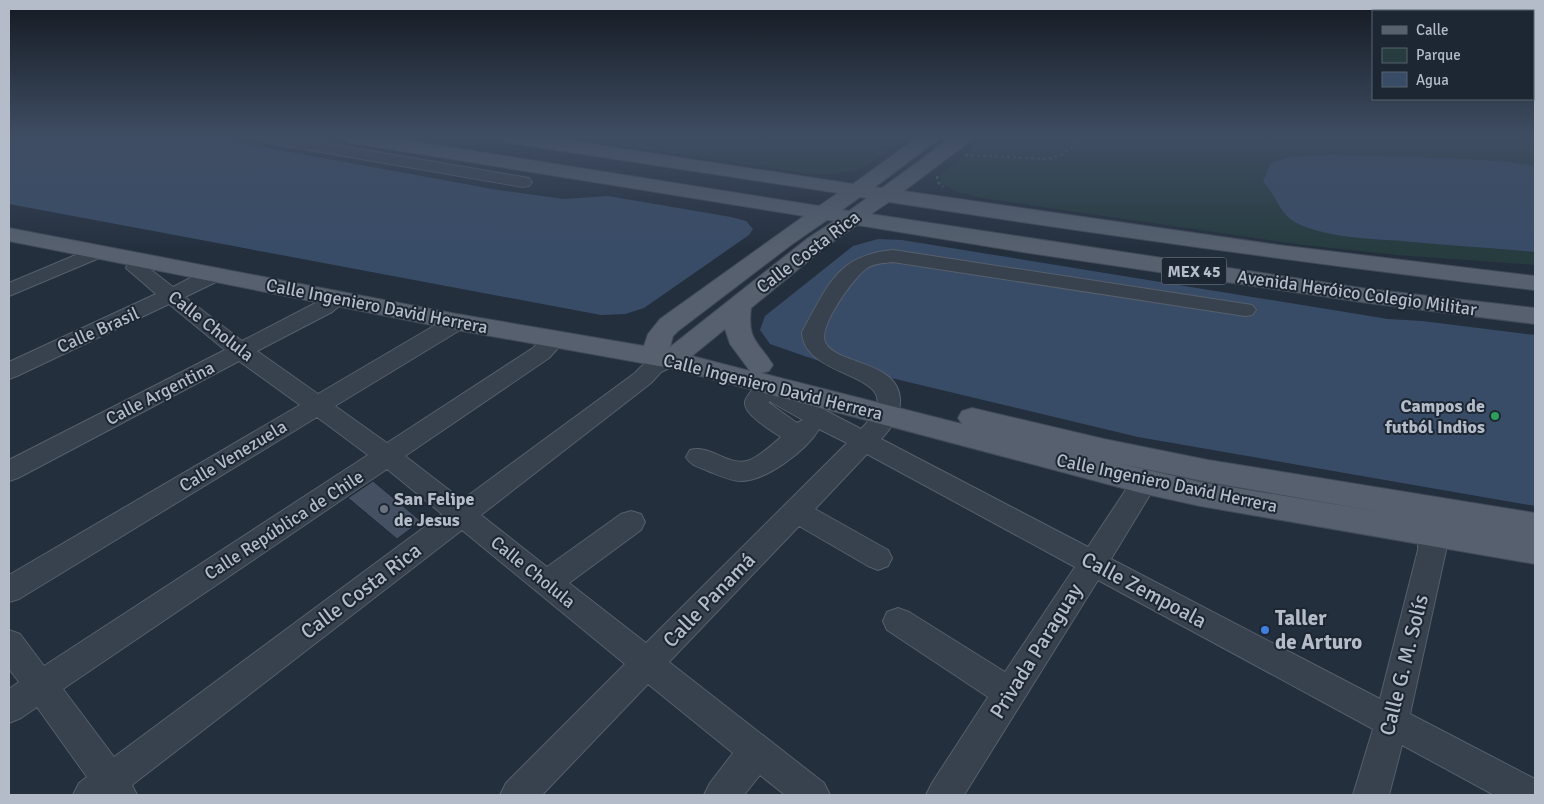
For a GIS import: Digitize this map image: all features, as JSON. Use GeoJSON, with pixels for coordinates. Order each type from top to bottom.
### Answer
{"type":"FeatureCollection","features":[{"type":"Feature","properties":{"kind":"main road","name":"Avenida Heróico Colegio Militar"},"geometry":{"type":"LineString","coordinates":[[608,175],[743,200],[901,226],[1358,295],[1535,316]]}},
{"type":"Feature","properties":{"kind":"main road","name":"Avenida Heróico Colegio Militar"},"geometry":{"type":"LineString","coordinates":[[756,175],[885,195],[948,198],[1278,254],[1535,283]]}},
{"type":"Feature","properties":{"kind":"main road","name":"Calle Costa Rica"},"geometry":{"type":"LineString","coordinates":[[664,354],[669,325],[783,240],[877,175]]}},
{"type":"Feature","properties":{"kind":"main road","name":"Calle Costa Rica"},"geometry":{"type":"LineString","coordinates":[[664,354],[739,304],[816,243],[854,218],[912,175]]}},
{"type":"Feature","properties":{"kind":"main road"},"geometry":{"type":"LineString","coordinates":[[921,175],[932,191],[948,198]]}},
{"type":"Feature","properties":{"kind":"main road"},"geometry":{"type":"LineString","coordinates":[[743,200],[760,207],[777,220],[781,226],[783,240]]}},
{"type":"Feature","properties":{"kind":"main road","name":"Calle Ingeniero David Herrera"},"geometry":{"type":"LineString","coordinates":[[9,219],[664,354],[763,379],[888,407],[1189,467],[1535,526]]}},
{"type":"Feature","properties":{"kind":"main road"},"geometry":{"type":"LineString","coordinates":[[816,243],[856,230],[901,226]]}},
{"type":"Feature","properties":{"kind":"main road","name":"Calle Ingeniero David Herrera"},"geometry":{"type":"LineString","coordinates":[[9,235],[457,322],[664,354]]}},
{"type":"Feature","properties":{"kind":"main road"},"geometry":{"type":"LineString","coordinates":[[739,304],[737,332],[744,348],[763,379]]}},
{"type":"Feature","properties":{"kind":"main road","name":"Calle Ingeniero David Herrera"},"geometry":{"type":"LineString","coordinates":[[888,407],[1141,481],[1200,494],[1535,551]]}},
{"type":"Feature","properties":{"kind":"street"},"geometry":{"type":"LineString","coordinates":[[480,175],[523,182]]}},
{"type":"Feature","properties":{"kind":"street"},"geometry":{"type":"LineString","coordinates":[[9,290],[96,252]]}},
{"type":"Feature","properties":{"kind":"street"},"geometry":{"type":"LineString","coordinates":[[888,407],[883,383],[822,353],[815,346],[812,332],[843,282],[859,265],[876,258],[892,256],[1245,310]]}},
{"type":"Feature","properties":{"kind":"street","name":"Calle Cholula"},"geometry":{"type":"LineString","coordinates":[[138,261],[136,268],[241,351],[388,456],[812,795]]}},
{"type":"Feature","properties":{"kind":"street","name":"Calle Brasil"},"geometry":{"type":"LineString","coordinates":[[9,371],[214,276]]}},
{"type":"Feature","properties":{"kind":"street","name":"Calle Argentina"},"geometry":{"type":"LineString","coordinates":[[9,470],[336,300]]}},
{"type":"Feature","properties":{"kind":"street","name":"Calle Venezuela"},"geometry":{"type":"LineString","coordinates":[[9,590],[457,322]]}},
{"type":"Feature","properties":{"kind":"street","name":"Calle República de Chile"},"geometry":{"type":"LineString","coordinates":[[9,707],[541,353],[556,338]]}},
{"type":"Feature","properties":{"kind":"street","name":"Calle Costa Rica"},"geometry":{"type":"LineString","coordinates":[[107,791],[462,514],[644,378],[664,354]]}},
{"type":"Feature","properties":{"kind":"street","name":"Calle Zempoala"},"geometry":{"type":"LineString","coordinates":[[763,379],[808,427],[864,442],[1529,795]]}},
{"type":"Feature","properties":{"kind":"street","name":"Calle Panamá"},"geometry":{"type":"LineString","coordinates":[[518,795],[864,442],[888,407]]}},
{"type":"Feature","properties":{"kind":"street"},"geometry":{"type":"LineString","coordinates":[[699,457],[734,471],[743,472],[754,469],[771,459],[808,427]]}},
{"type":"Feature","properties":{"kind":"street","name":"Privada Paraguay"},"geometry":{"type":"LineString","coordinates":[[944,795],[1138,493],[1141,481]]}},
{"type":"Feature","properties":{"kind":"street"},"geometry":{"type":"LineString","coordinates":[[796,511],[878,558]]}},
{"type":"Feature","properties":{"kind":"street"},"geometry":{"type":"LineString","coordinates":[[547,583],[632,522]]}},
{"type":"Feature","properties":{"kind":"street","name":"Calle G. M. Solís"},"geometry":{"type":"LineString","coordinates":[[1371,795],[1391,723],[1432,550],[1432,534]]}},
{"type":"Feature","properties":{"kind":"street"},"geometry":{"type":"LineString","coordinates":[[898,620],[1010,693]]}},
{"type":"Feature","properties":{"kind":"street"},"geometry":{"type":"LineString","coordinates":[[9,644],[39,686],[107,791]]}},
{"type":"Feature","properties":{"kind":"street"},"geometry":{"type":"LineString","coordinates":[[722,795],[757,751]]}},
{"type":"Feature","properties":{"kind":"path"},"geometry":{"type":"LineString","coordinates":[[938,175],[936,177],[938,182],[948,198]]}},
{"type":"Feature","properties":{"kind":"green space"},"geometry":{"type":"Polygon","coordinates":[[[941,175],[1535,175],[1535,265],[1397,255],[1303,245],[982,198],[957,192],[940,182],[941,175]]]}},
{"type":"Feature","properties":{"kind":"water"},"geometry":{"type":"Polygon","coordinates":[[[9,175],[413,175],[498,190],[564,199],[608,196],[731,217],[746,221],[753,229],[749,235],[644,308],[625,314],[601,315],[9,204],[9,175]]]}},
{"type":"Feature","properties":{"kind":"water"},"geometry":{"type":"Polygon","coordinates":[[[1266,175],[1535,175],[1535,252],[1376,239],[1317,231],[1288,217],[1263,182],[1266,175]]]}},
{"type":"Feature","properties":{"kind":"water"},"geometry":{"type":"Polygon","coordinates":[[[878,239],[902,240],[1388,319],[1422,321],[1535,335],[1535,506],[1138,437],[816,360],[770,344],[760,330],[765,316],[853,246],[878,239]]]}},
{"type":"Feature","properties":{"kind":"building","name":"San Felipe de Jesus"},"geometry":{"type":"Polygon","coordinates":[[[373,481],[421,521],[397,539],[348,498],[373,481]]]}},
{"type":"Feature","properties":{"kind":"place","name":"Campos de futból Indios"},"geometry":{"type":"Point","coordinates":[1495,416]}},
{"type":"Feature","properties":{"kind":"place","name":"San Felipe de Jesus"},"geometry":{"type":"Point","coordinates":[384,509]}},
{"type":"Feature","properties":{"kind":"place","name":"Taller de Arturo"},"geometry":{"type":"Point","coordinates":[1265,630]}}]}
